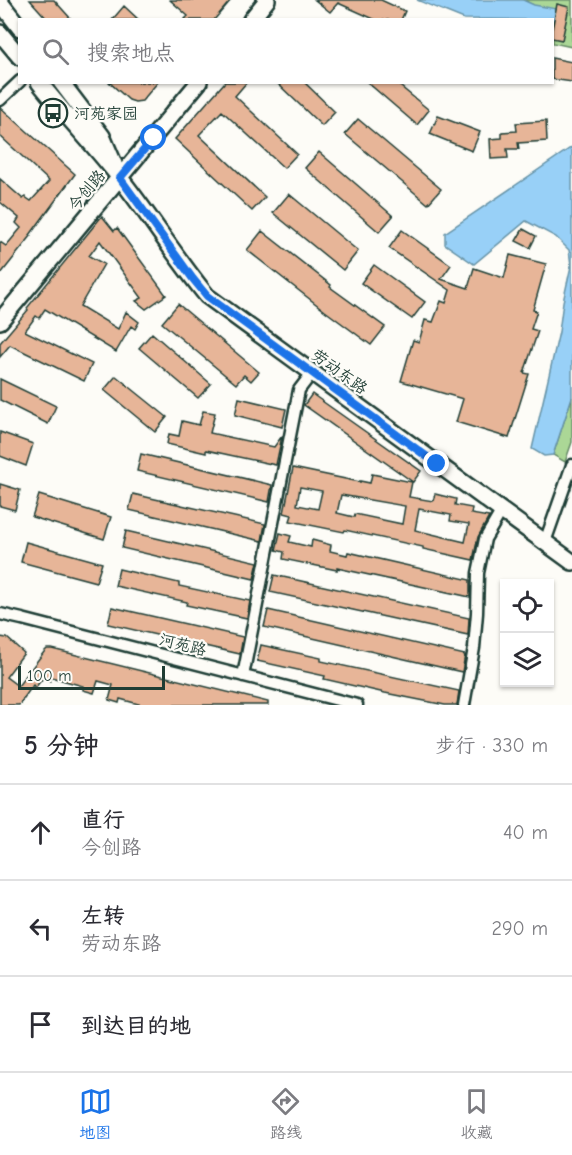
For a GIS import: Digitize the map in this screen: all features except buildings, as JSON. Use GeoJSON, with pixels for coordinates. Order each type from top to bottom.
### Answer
{"type":"FeatureCollection","features":[{"type":"Feature","properties":{"kind":"main road"},"geometry":{"type":"LineString","coordinates":[[253,18],[267,0]]}},
{"type":"Feature","properties":{"kind":"main road"},"geometry":{"type":"LineString","coordinates":[[0,2],[18,25]]}},
{"type":"Feature","properties":{"kind":"main road"},"geometry":{"type":"LineString","coordinates":[[0,33],[18,55]]}},
{"type":"Feature","properties":{"kind":"main road","name":"劳动东路"},"geometry":{"type":"LineString","coordinates":[[41,84],[120,178],[207,296],[572,562]]}},
{"type":"Feature","properties":{"kind":"main road","name":"劳动东路"},"geometry":{"type":"LineString","coordinates":[[63,84],[102,136],[120,178]]}},
{"type":"Feature","properties":{"kind":"main road","name":"今创路"},"geometry":{"type":"LineString","coordinates":[[0,321],[197,84]]}},
{"type":"Feature","properties":{"kind":"street"},"geometry":{"type":"LineString","coordinates":[[0,100],[18,83]]}},
{"type":"Feature","properties":{"kind":"street"},"geometry":{"type":"LineString","coordinates":[[243,676],[299,390],[312,373]]}},
{"type":"Feature","properties":{"kind":"street"},"geometry":{"type":"LineString","coordinates":[[545,542],[572,465]]}},
{"type":"Feature","properties":{"kind":"street"},"geometry":{"type":"LineString","coordinates":[[464,705],[474,648],[478,573],[484,539],[502,510]]}},
{"type":"Feature","properties":{"kind":"street","name":"河苑路"},"geometry":{"type":"LineString","coordinates":[[0,614],[357,705]]}},
{"type":"Feature","properties":{"kind":"green space"},"geometry":{"type":"Polygon","coordinates":[[[523,0],[572,0],[572,47],[554,43],[554,18],[549,18],[523,0]]]}},
{"type":"Feature","properties":{"kind":"green space"},"geometry":{"type":"Polygon","coordinates":[[[572,397],[572,442],[565,462],[553,455],[572,397]]]}},
{"type":"Feature","properties":{"kind":"water"},"geometry":{"type":"Polygon","coordinates":[[[417,0],[523,0],[534,5],[557,9],[555,20],[554,18],[462,18],[417,0]]]}},
{"type":"Feature","properties":{"kind":"water"},"geometry":{"type":"Polygon","coordinates":[[[572,147],[572,397],[553,455],[544,456],[532,449],[559,332],[571,266],[569,250],[556,237],[526,221],[474,264],[445,244],[445,233],[572,147]]]}},
{"type":"Feature","properties":{"kind":"place","name":"河苑家园"},"geometry":{"type":"Point","coordinates":[53,113]}},
{"type":"Feature","properties":{"kind":"route"},"geometry":{"type":"LineString","coordinates":[[154,138],[120,178],[207,296],[437,464]]}}]}
